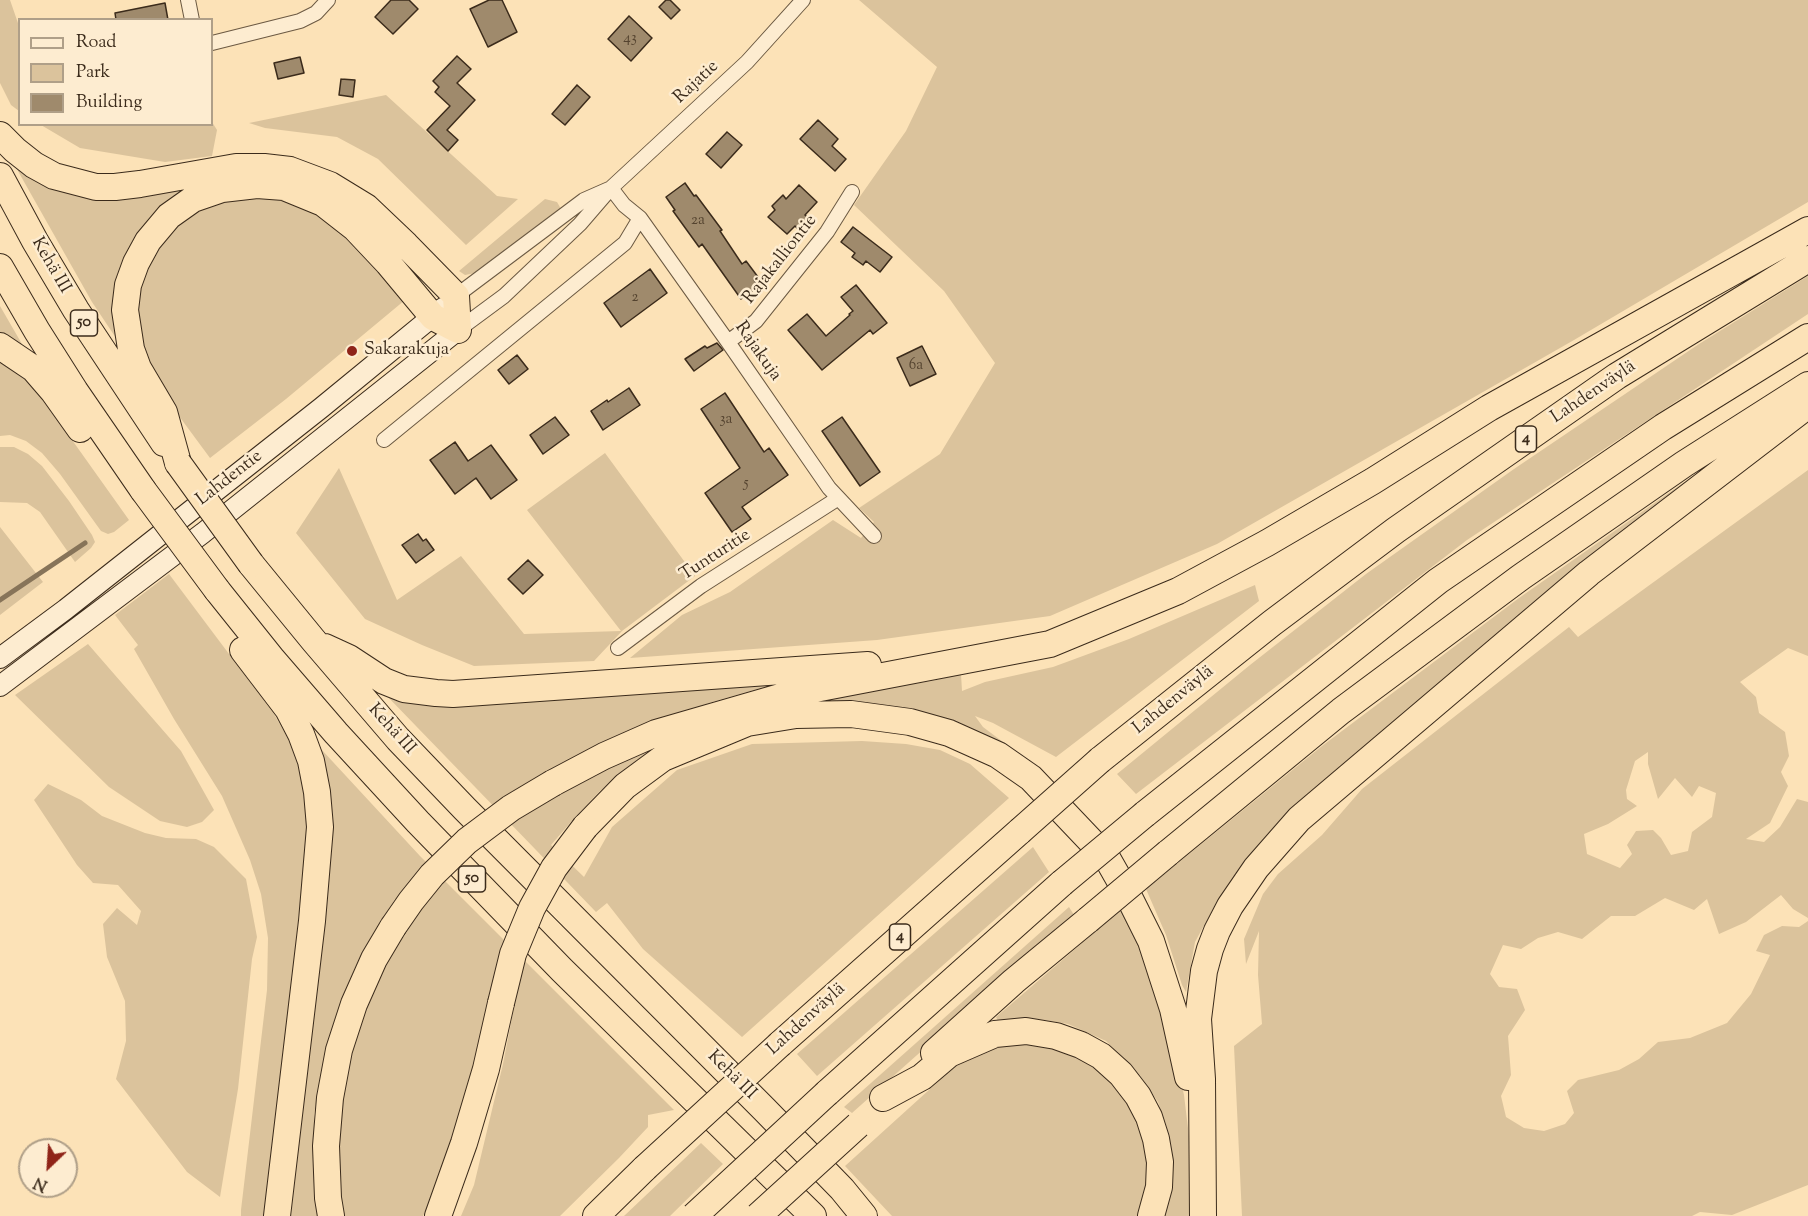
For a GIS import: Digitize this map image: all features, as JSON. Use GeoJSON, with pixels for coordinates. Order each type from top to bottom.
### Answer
{"type":"FeatureCollection","features":[{"type":"Feature","properties":{"kind":"highway"},"geometry":{"type":"LineString","coordinates":[[0,135],[15,150],[44,171],[65,180],[96,187],[140,184],[236,167],[290,170],[330,185],[366,207],[456,296],[458,330]]}},
{"type":"Feature","properties":{"kind":"highway","name":"Kehä III"},"geometry":{"type":"LineString","coordinates":[[0,176],[35,242],[112,367],[178,464],[251,564],[314,641],[398,739],[842,1189],[864,1216]]}},
{"type":"Feature","properties":{"kind":"highway"},"geometry":{"type":"LineString","coordinates":[[178,464],[164,412],[138,368],[131,349],[125,310],[128,285],[136,263],[148,241],[169,216],[193,200],[222,189],[257,185],[284,187],[323,203],[355,228],[433,317],[458,330]]}},
{"type":"Feature","properties":{"kind":"highway"},"geometry":{"type":"LineString","coordinates":[[331,1216],[326,1146],[330,1098],[339,1050],[354,1004],[374,959],[411,901],[432,875],[467,841],[511,808],[604,756],[656,733],[794,693],[1050,644],[1179,591],[1364,486],[1489,408],[1808,230]]}},
{"type":"Feature","properties":{"kind":"highway","name":"Lahdenväylä"},"geometry":{"type":"LineString","coordinates":[[596,1216],[780,1044],[1100,760],[1272,623],[1396,530],[1617,376],[1808,259]]}},
{"type":"Feature","properties":{"kind":"highway","name":"50"},"geometry":{"type":"LineString","coordinates":[[0,267],[69,381],[142,490],[273,660],[418,822],[562,970],[813,1216]]}},
{"type":"Feature","properties":{"kind":"highway"},"geometry":{"type":"LineString","coordinates":[[694,1216],[827,1093],[1062,883],[1145,814],[1438,581],[1663,427],[1808,336]]}},
{"type":"Feature","properties":{"kind":"highway"},"geometry":{"type":"LineString","coordinates":[[0,346],[34,369],[53,391],[94,450],[142,490]]}},
{"type":"Feature","properties":{"kind":"highway"},"geometry":{"type":"LineString","coordinates":[[758,1216],[1014,981],[1341,711],[1521,577],[1684,464],[1808,385]]}},
{"type":"Feature","properties":{"kind":"highway"},"geometry":{"type":"LineString","coordinates":[[1203,1216],[1204,1157],[1198,1019],[1204,971],[1217,931],[1230,906],[1256,868],[1299,819],[1589,573],[1808,405]]}},
{"type":"Feature","properties":{"kind":"highway"},"geometry":{"type":"LineString","coordinates":[[217,590],[240,646],[288,709],[301,734],[311,761],[317,792],[320,827],[312,921],[277,1216]]}},
{"type":"Feature","properties":{"kind":"highway"},"geometry":{"type":"LineString","coordinates":[[314,641],[349,658],[384,681],[404,689],[445,693],[979,658]]}},
{"type":"Feature","properties":{"kind":"highway"},"geometry":{"type":"LineString","coordinates":[[438,1216],[464,1143],[486,1069],[513,954],[532,908],[554,868],[585,827],[625,786],[663,758],[747,723],[796,715],[851,714],[920,725],[949,733],[998,755],[1031,778],[1078,826],[1107,858],[1150,941],[1173,1009],[1204,1157]]}},
{"type":"Feature","properties":{"kind":"highway"},"geometry":{"type":"LineString","coordinates":[[884,1098],[922,1077],[949,1054],[995,1034],[1026,1031],[1056,1036],[1081,1045],[1101,1056],[1121,1074],[1138,1096],[1149,1117],[1160,1162],[1159,1187],[1151,1216]]}},
{"type":"Feature","properties":{"kind":"highway"},"geometry":{"type":"LineString","coordinates":[[746,1150],[796,1216]]}},
{"type":"Feature","properties":{"kind":"highway"},"geometry":{"type":"LineString","coordinates":[[842,1189],[877,1216]]}},
{"type":"Feature","properties":{"kind":"main road","name":"Lahdentie"},"geometry":{"type":"LineString","coordinates":[[0,658],[76,602],[433,317],[456,296]]}},
{"type":"Feature","properties":{"kind":"main road","name":"Lahdentie"},"geometry":{"type":"LineString","coordinates":[[0,686],[212,526],[458,330]]}},
{"type":"Feature","properties":{"kind":"street"},"geometry":{"type":"LineString","coordinates":[[189,0],[192,18]]}},
{"type":"Feature","properties":{"kind":"street"},"geometry":{"type":"LineString","coordinates":[[213,43],[300,21],[316,13],[328,0]]}},
{"type":"Feature","properties":{"kind":"street","name":"Rajatie"},"geometry":{"type":"LineString","coordinates":[[458,330],[504,296],[580,224],[611,188],[747,62],[803,0]]}},
{"type":"Feature","properties":{"kind":"street","name":"Rajatie"},"geometry":{"type":"LineString","coordinates":[[456,296],[585,200],[611,188]]}},
{"type":"Feature","properties":{"kind":"street","name":"Rajakuja"},"geometry":{"type":"LineString","coordinates":[[611,188],[624,205],[640,218],[837,499],[874,536]]}},
{"type":"Feature","properties":{"kind":"street","name":"Rajakalliontie"},"geometry":{"type":"LineString","coordinates":[[728,342],[756,321],[827,232],[852,192]]}},
{"type":"Feature","properties":{"kind":"street"},"geometry":{"type":"LineString","coordinates":[[384,440],[625,243],[640,218]]}},
{"type":"Feature","properties":{"kind":"street","name":"Tunturitie"},"geometry":{"type":"LineString","coordinates":[[618,648],[701,586],[837,499]]}},
{"type":"Feature","properties":{"kind":"green space"},"geometry":{"type":"Polygon","coordinates":[[[0,0],[10,0],[18,23],[18,110],[11,105],[0,83],[0,0]]]}},
{"type":"Feature","properties":{"kind":"green space"},"geometry":{"type":"Polygon","coordinates":[[[859,0],[1808,0],[1808,202],[1574,340],[1217,544],[1050,616],[877,640],[630,658],[682,615],[730,592],[833,520],[861,538],[874,522],[859,508],[940,454],[995,363],[944,291],[854,205],[906,131],[937,67],[859,0]]]}},
{"type":"Feature","properties":{"kind":"green space"},"geometry":{"type":"Polygon","coordinates":[[[386,95],[497,196],[518,199],[466,245],[378,159],[337,137],[265,128],[249,123],[386,95]]]}},
{"type":"Feature","properties":{"kind":"green space"},"geometry":{"type":"Polygon","coordinates":[[[213,124],[217,130],[212,156],[165,162],[80,148],[43,126],[213,126],[213,124]]]}},
{"type":"Feature","properties":{"kind":"green space"},"geometry":{"type":"Polygon","coordinates":[[[14,164],[56,183],[217,178],[170,205],[118,341],[92,302],[14,164]]]}},
{"type":"Feature","properties":{"kind":"green space"},"geometry":{"type":"Polygon","coordinates":[[[256,197],[279,199],[303,205],[340,228],[405,300],[286,399],[210,458],[153,376],[142,352],[136,324],[140,282],[158,245],[179,223],[201,209],[222,202],[256,197]]]}},
{"type":"Feature","properties":{"kind":"green space"},"geometry":{"type":"Polygon","coordinates":[[[545,199],[557,202],[561,209],[480,272],[465,275],[459,271],[545,199]]]}},
{"type":"Feature","properties":{"kind":"green space"},"geometry":{"type":"Polygon","coordinates":[[[1808,276],[1808,314],[1467,540],[1136,794],[1117,774],[1366,574],[1514,469],[1699,344],[1808,276]]]}},
{"type":"Feature","properties":{"kind":"green space"},"geometry":{"type":"Polygon","coordinates":[[[0,306],[26,351],[0,337],[0,306]]]}},
{"type":"Feature","properties":{"kind":"green space"},"geometry":{"type":"Polygon","coordinates":[[[0,360],[15,369],[30,383],[129,520],[114,532],[108,534],[101,531],[42,453],[26,441],[10,435],[0,436],[0,360]]]}},
{"type":"Feature","properties":{"kind":"green space"},"geometry":{"type":"Polygon","coordinates":[[[0,447],[14,447],[28,454],[42,466],[92,535],[95,542],[75,562],[40,512],[27,503],[0,502],[0,447]]]}},
{"type":"Feature","properties":{"kind":"green space"},"geometry":{"type":"Polygon","coordinates":[[[605,453],[695,576],[622,631],[594,661],[474,666],[422,645],[365,619],[296,533],[339,468],[397,600],[461,556],[524,634],[621,631],[527,510],[605,453]]]}},
{"type":"Feature","properties":{"kind":"green space"},"geometry":{"type":"Polygon","coordinates":[[[1710,464],[1565,581],[1243,869],[1219,898],[1195,942],[1186,992],[1166,935],[1146,889],[1322,746],[1519,598],[1710,464]]]}},
{"type":"Feature","properties":{"kind":"green space"},"geometry":{"type":"Polygon","coordinates":[[[1808,470],[1808,656],[1788,648],[1740,682],[1756,697],[1759,713],[1785,732],[1789,756],[1781,772],[1788,786],[1770,823],[1746,839],[1764,842],[1780,827],[1797,799],[1808,802],[1808,918],[1793,909],[1781,895],[1746,922],[1719,934],[1707,899],[1694,910],[1665,898],[1635,916],[1611,916],[1582,939],[1558,932],[1538,938],[1521,949],[1503,945],[1490,974],[1499,987],[1517,989],[1525,1010],[1508,1036],[1511,1075],[1501,1096],[1506,1117],[1524,1128],[1544,1131],[1565,1124],[1574,1113],[1567,1091],[1578,1080],[1619,1070],[1639,1059],[1658,1042],[1690,1038],[1727,1023],[1751,994],[1770,955],[1756,951],[1764,935],[1782,926],[1799,927],[1808,921],[1808,1185],[1732,1215],[1700,1212],[1692,1216],[1242,1216],[1234,1046],[1262,1024],[1258,975],[1259,931],[1246,964],[1244,939],[1263,894],[1278,874],[1322,835],[1362,789],[1569,627],[1578,637],[1808,470]],[[1648,752],[1635,761],[1626,790],[1627,799],[1637,806],[1608,824],[1584,834],[1587,854],[1620,868],[1632,854],[1627,845],[1636,831],[1653,830],[1661,838],[1671,855],[1688,851],[1692,832],[1712,817],[1716,793],[1699,786],[1692,797],[1675,778],[1658,799],[1648,764],[1648,752]]]}},
{"type":"Feature","properties":{"kind":"green space"},"geometry":{"type":"Polygon","coordinates":[[[0,527],[43,582],[0,615],[0,527]]]}},
{"type":"Feature","properties":{"kind":"green space"},"geometry":{"type":"Polygon","coordinates":[[[169,574],[274,714],[290,742],[299,766],[305,798],[307,837],[267,1216],[241,1216],[267,990],[268,938],[261,894],[250,860],[222,796],[134,649],[138,645],[115,615],[169,574]]]}},
{"type":"Feature","properties":{"kind":"green space"},"geometry":{"type":"Polygon","coordinates":[[[1255,585],[1259,601],[1056,757],[993,723],[975,716],[983,727],[1007,747],[852,702],[630,769],[600,791],[551,845],[584,877],[612,827],[677,770],[752,744],[862,741],[906,744],[940,750],[970,764],[1009,798],[742,1037],[643,949],[607,903],[596,912],[386,695],[775,684],[712,702],[645,726],[559,790],[672,737],[804,701],[932,681],[961,674],[962,691],[985,682],[1053,667],[1129,639],[1255,585]]]}},
{"type":"Feature","properties":{"kind":"green space"},"geometry":{"type":"Polygon","coordinates":[[[88,644],[181,751],[214,810],[202,822],[187,827],[160,821],[109,787],[15,695],[88,644]]]}},
{"type":"Feature","properties":{"kind":"green space"},"geometry":{"type":"Polygon","coordinates":[[[321,749],[420,856],[674,1110],[648,1115],[648,1127],[560,1216],[461,1216],[474,1185],[503,1064],[516,997],[490,989],[477,1068],[440,1180],[423,1216],[342,1216],[336,1145],[347,1060],[363,1013],[384,966],[416,914],[395,899],[354,970],[328,1042],[314,1114],[314,1180],[318,1216],[291,1216],[328,852],[318,750],[321,749]]]}},
{"type":"Feature","properties":{"kind":"green space"},"geometry":{"type":"Polygon","coordinates":[[[48,784],[81,800],[102,816],[145,833],[166,838],[196,839],[214,847],[246,879],[257,937],[252,959],[238,1089],[220,1197],[187,1172],[116,1079],[126,1041],[125,1001],[107,957],[103,924],[117,908],[137,925],[141,911],[118,885],[93,883],[77,865],[34,800],[48,784]]]}},
{"type":"Feature","properties":{"kind":"green space"},"geometry":{"type":"Polygon","coordinates":[[[1033,847],[1049,872],[817,1076],[797,1054],[1033,847]]]}},
{"type":"Feature","properties":{"kind":"green space"},"geometry":{"type":"Polygon","coordinates":[[[1069,907],[1074,915],[852,1113],[844,1107],[1069,907]]]}},
{"type":"Feature","properties":{"kind":"green space"},"geometry":{"type":"Polygon","coordinates":[[[1123,908],[1142,946],[1175,1055],[1184,1095],[1190,1145],[1190,1216],[1163,1216],[1169,1198],[1172,1173],[1171,1148],[1166,1125],[1158,1102],[1126,1060],[1106,1041],[1068,1024],[1030,1019],[998,1021],[996,1017],[1123,908]]]}},
{"type":"Feature","properties":{"kind":"green space"},"geometry":{"type":"Polygon","coordinates":[[[1016,1043],[1053,1047],[1088,1060],[1126,1095],[1147,1145],[1149,1180],[1140,1216],[892,1216],[845,1166],[940,1080],[941,1076],[962,1062],[996,1047],[1016,1043]]]}},
{"type":"Feature","properties":{"kind":"green space"},"geometry":{"type":"Polygon","coordinates":[[[701,1143],[723,1164],[670,1216],[624,1216],[701,1143]]]}},
{"type":"Feature","properties":{"kind":"building"},"geometry":{"type":"Polygon","coordinates":[[[391,0],[409,0],[418,9],[393,34],[375,17],[391,0]]]}},
{"type":"Feature","properties":{"kind":"building"},"geometry":{"type":"Polygon","coordinates":[[[489,0],[502,0],[517,32],[488,47],[470,9],[489,0]]]}},
{"type":"Feature","properties":{"kind":"building"},"geometry":{"type":"Polygon","coordinates":[[[666,0],[670,0],[680,10],[671,19],[659,7],[666,0]]]}},
{"type":"Feature","properties":{"kind":"building"},"geometry":{"type":"Polygon","coordinates":[[[165,3],[168,18],[116,18],[115,13],[165,3]]]}},
{"type":"Feature","properties":{"kind":"building"},"geometry":{"type":"Polygon","coordinates":[[[629,16],[652,38],[631,61],[608,39],[629,16]]]}},
{"type":"Feature","properties":{"kind":"building"},"geometry":{"type":"Polygon","coordinates":[[[457,56],[471,69],[457,83],[475,100],[447,130],[458,140],[448,151],[427,130],[450,106],[435,92],[439,87],[433,81],[457,56]]]}},
{"type":"Feature","properties":{"kind":"building"},"geometry":{"type":"Polygon","coordinates":[[[300,57],[304,73],[278,79],[274,63],[300,57]]]}},
{"type":"Feature","properties":{"kind":"building"},"geometry":{"type":"Polygon","coordinates":[[[341,79],[355,80],[353,97],[339,95],[341,79]]]}},
{"type":"Feature","properties":{"kind":"building"},"geometry":{"type":"Polygon","coordinates":[[[577,85],[590,97],[565,125],[552,114],[577,85]]]}},
{"type":"Feature","properties":{"kind":"building"},"geometry":{"type":"Polygon","coordinates":[[[818,120],[838,139],[832,146],[846,159],[835,171],[800,139],[818,120]]]}},
{"type":"Feature","properties":{"kind":"building"},"geometry":{"type":"Polygon","coordinates":[[[727,132],[742,145],[721,168],[706,154],[727,132]]]}},
{"type":"Feature","properties":{"kind":"building"},"geometry":{"type":"Polygon","coordinates":[[[685,183],[722,230],[720,231],[742,264],[746,261],[758,277],[754,280],[758,287],[741,299],[702,244],[699,247],[673,211],[675,210],[666,197],[685,183]]]}},
{"type":"Feature","properties":{"kind":"building"},"geometry":{"type":"Polygon","coordinates":[[[799,185],[817,202],[805,215],[809,219],[798,229],[795,226],[787,234],[768,217],[775,210],[772,206],[783,195],[786,199],[799,185]]]}},
{"type":"Feature","properties":{"kind":"building"},"geometry":{"type":"Polygon","coordinates":[[[853,227],[892,257],[880,272],[866,261],[863,265],[852,257],[855,253],[841,242],[853,227]]]}},
{"type":"Feature","properties":{"kind":"building"},"geometry":{"type":"Polygon","coordinates":[[[650,269],[667,293],[621,327],[604,303],[650,269]]]}},
{"type":"Feature","properties":{"kind":"building"},"geometry":{"type":"Polygon","coordinates":[[[856,285],[887,323],[873,334],[870,330],[822,370],[788,330],[807,314],[826,336],[853,311],[841,297],[856,285]]]}},
{"type":"Feature","properties":{"kind":"building"},"geometry":{"type":"Polygon","coordinates":[[[717,343],[723,350],[694,371],[685,359],[705,346],[707,348],[717,343]]]}},
{"type":"Feature","properties":{"kind":"building"},"geometry":{"type":"Polygon","coordinates":[[[922,346],[936,374],[910,386],[897,358],[922,346]]]}},
{"type":"Feature","properties":{"kind":"building"},"geometry":{"type":"Polygon","coordinates":[[[517,355],[528,369],[509,384],[498,370],[517,355]]]}},
{"type":"Feature","properties":{"kind":"building"},"geometry":{"type":"Polygon","coordinates":[[[629,388],[640,405],[603,430],[591,411],[629,388]]]}},
{"type":"Feature","properties":{"kind":"building"},"geometry":{"type":"Polygon","coordinates":[[[725,393],[764,452],[769,448],[788,475],[742,507],[751,519],[732,532],[705,493],[740,468],[701,409],[725,393]]]}},
{"type":"Feature","properties":{"kind":"building"},"geometry":{"type":"Polygon","coordinates":[[[555,417],[569,435],[543,454],[530,435],[555,417]]]}},
{"type":"Feature","properties":{"kind":"building"},"geometry":{"type":"Polygon","coordinates":[[[842,417],[880,472],[860,486],[822,431],[842,417]]]}},
{"type":"Feature","properties":{"kind":"building"},"geometry":{"type":"Polygon","coordinates":[[[455,442],[468,461],[491,445],[517,480],[491,499],[476,478],[455,494],[430,460],[455,442]]]}},
{"type":"Feature","properties":{"kind":"building"},"geometry":{"type":"Polygon","coordinates":[[[418,534],[423,541],[426,539],[434,550],[416,563],[402,545],[418,534]]]}},
{"type":"Feature","properties":{"kind":"building"},"geometry":{"type":"Polygon","coordinates":[[[528,560],[543,575],[523,594],[508,579],[528,560]]]}},
{"type":"Feature","properties":{"kind":"waterway"},"geometry":{"type":"LineString","coordinates":[[0,600],[85,543]]}},
{"type":"Feature","properties":{"kind":"place","name":"Sakarakuja"},"geometry":{"type":"Point","coordinates":[352,351]}}]}
